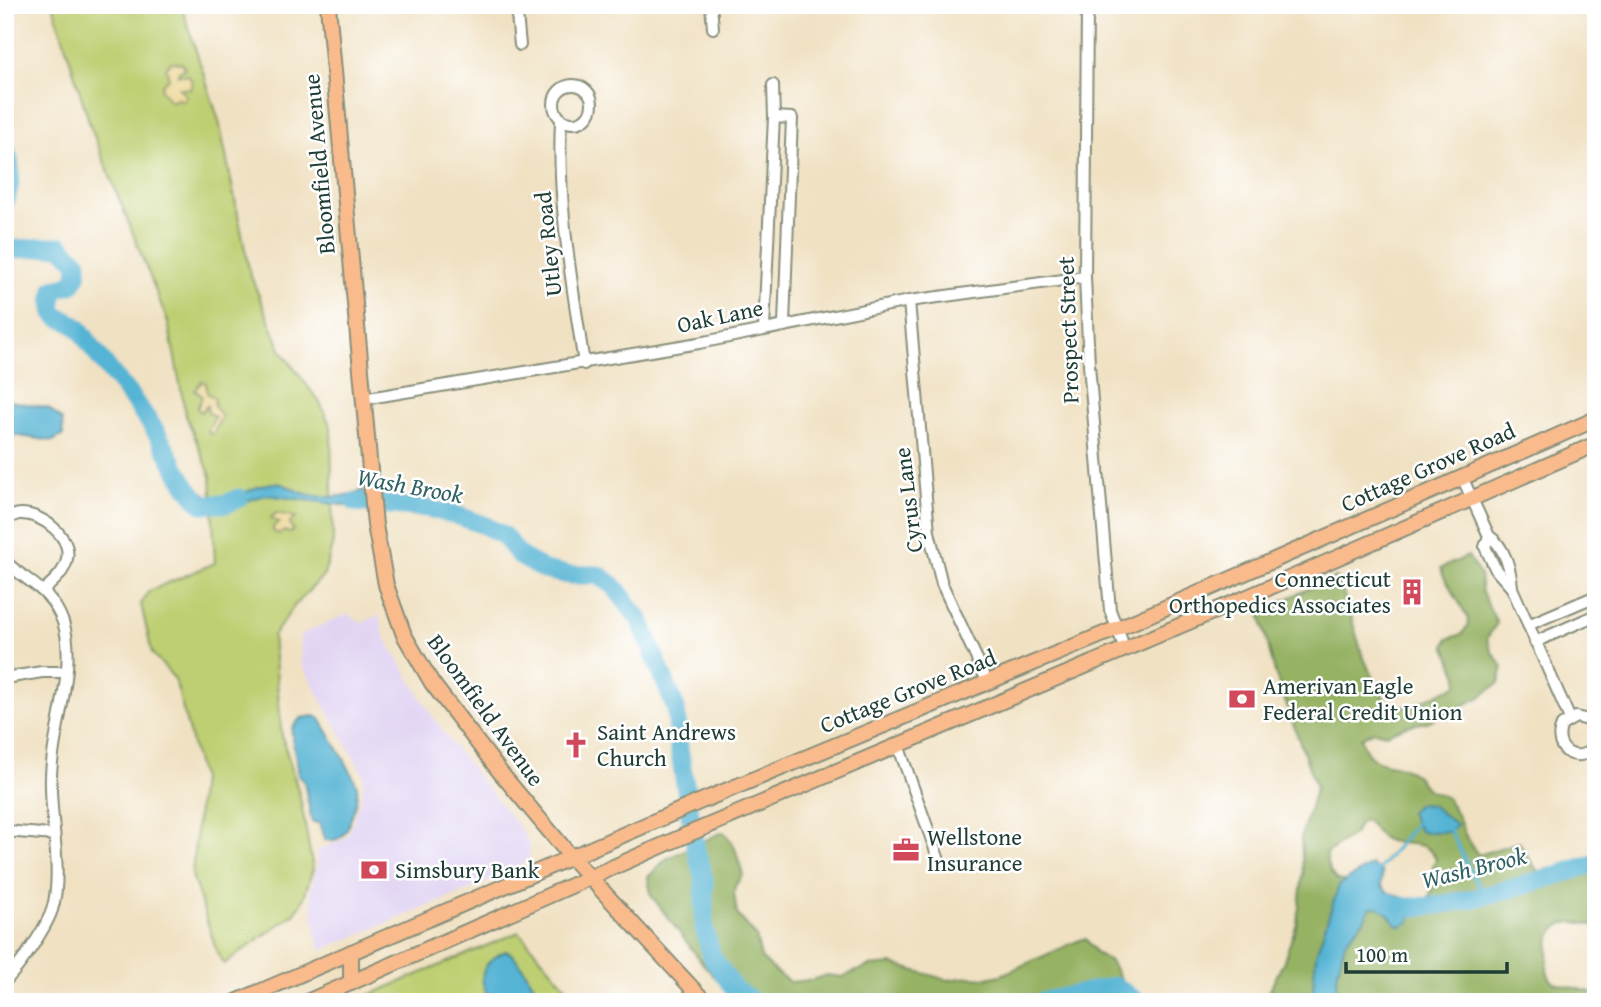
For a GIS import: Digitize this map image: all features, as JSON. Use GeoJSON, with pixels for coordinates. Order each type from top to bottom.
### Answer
{"type":"FeatureCollection","features":[{"type":"Feature","properties":{"kind":"main road","name":"Bloomfield Avenue"},"geometry":{"type":"LineString","coordinates":[[328,5],[375,525],[386,585],[404,635],[432,683],[572,858],[705,1002]]}},
{"type":"Feature","properties":{"kind":"main road","name":"Cottage Grove Road"},"geometry":{"type":"LineString","coordinates":[[236,1002],[680,810],[1117,628],[1596,419]]}},
{"type":"Feature","properties":{"kind":"main road","name":"Cottage Grove Road"},"geometry":{"type":"LineString","coordinates":[[307,1002],[684,836],[1125,649],[1596,444]]}},
{"type":"Feature","properties":{"kind":"main road"},"geometry":{"type":"LineString","coordinates":[[351,952],[351,983]]}},
{"type":"Feature","properties":{"kind":"street"},"geometry":{"type":"LineString","coordinates":[[516,5],[520,45]]}},
{"type":"Feature","properties":{"kind":"street"},"geometry":{"type":"LineString","coordinates":[[710,5],[713,27]]}},
{"type":"Feature","properties":{"kind":"street","name":"Prospect Street"},"geometry":{"type":"LineString","coordinates":[[1087,5],[1086,277],[1089,365],[1110,610],[1125,649]]}},
{"type":"Feature","properties":{"kind":"street"},"geometry":{"type":"LineString","coordinates":[[764,329],[774,117],[773,85]]}},
{"type":"Feature","properties":{"kind":"street"},"geometry":{"type":"LineString","coordinates":[[774,117],[792,118],[785,324]]}},
{"type":"Feature","properties":{"kind":"street","name":"Utley Road"},"geometry":{"type":"LineString","coordinates":[[561,120],[560,146],[567,250],[584,363]]}},
{"type":"Feature","properties":{"kind":"street","name":"Oak Lane"},"geometry":{"type":"LineString","coordinates":[[363,399],[699,343],[909,300],[1086,277]]}},
{"type":"Feature","properties":{"kind":"street","name":"Cyrus Lane"},"geometry":{"type":"LineString","coordinates":[[909,300],[929,532],[942,584],[988,683]]}},
{"type":"Feature","properties":{"kind":"street"},"geometry":{"type":"LineString","coordinates":[[1462,477],[1489,536],[1485,547],[1496,570],[1512,588],[1570,719]]}},
{"type":"Feature","properties":{"kind":"street"},"geometry":{"type":"LineString","coordinates":[[5,521],[19,514],[30,516],[44,522],[63,536],[68,547],[67,561],[61,573],[44,590]]}},
{"type":"Feature","properties":{"kind":"street"},"geometry":{"type":"LineString","coordinates":[[5,561],[51,598],[64,624],[67,643],[66,672],[51,775],[56,867],[53,907],[40,934],[7,975]]}},
{"type":"Feature","properties":{"kind":"street"},"geometry":{"type":"LineString","coordinates":[[1528,625],[1596,596]]}},
{"type":"Feature","properties":{"kind":"street"},"geometry":{"type":"LineString","coordinates":[[1535,642],[1596,615]]}},
{"type":"Feature","properties":{"kind":"street"},"geometry":{"type":"LineString","coordinates":[[5,678],[42,672],[66,672]]}},
{"type":"Feature","properties":{"kind":"street"},"geometry":{"type":"LineString","coordinates":[[1596,729],[1588,720],[1570,719],[1562,725],[1559,735],[1562,747],[1577,755],[1589,752],[1596,743]]}},
{"type":"Feature","properties":{"kind":"street"},"geometry":{"type":"LineString","coordinates":[[898,745],[940,863]]}},
{"type":"Feature","properties":{"kind":"street"},"geometry":{"type":"LineString","coordinates":[[5,831],[54,835]]}},
{"type":"Feature","properties":{"kind":"shaded area"},"geometry":{"type":"Polygon","coordinates":[[[347,614],[362,623],[379,615],[384,636],[430,712],[451,743],[522,831],[529,842],[530,857],[515,871],[321,950],[316,936],[310,890],[317,868],[317,851],[347,837],[361,798],[364,776],[301,663],[300,635],[347,614]]]}},
{"type":"Feature","properties":{"kind":"green space"},"geometry":{"type":"Polygon","coordinates":[[[53,5],[181,5],[219,121],[250,274],[281,350],[320,403],[331,427],[333,542],[324,575],[295,605],[273,636],[282,737],[300,797],[313,869],[302,903],[294,914],[224,964],[217,952],[192,875],[201,778],[175,679],[152,653],[141,604],[149,591],[215,563],[211,476],[186,416],[168,322],[91,128],[53,5]]]}},
{"type":"Feature","properties":{"kind":"green space"},"geometry":{"type":"Polygon","coordinates":[[[1468,556],[1480,575],[1482,593],[1497,623],[1487,638],[1492,652],[1503,667],[1499,683],[1479,698],[1427,722],[1386,734],[1374,731],[1361,738],[1371,756],[1416,775],[1426,788],[1446,798],[1456,812],[1473,849],[1479,855],[1519,842],[1538,872],[1596,854],[1596,926],[1571,922],[1559,926],[1550,938],[1547,968],[1554,983],[1596,993],[1596,1002],[1264,1002],[1283,963],[1297,923],[1303,872],[1301,837],[1316,787],[1275,673],[1259,609],[1336,578],[1366,663],[1386,703],[1400,707],[1412,705],[1458,683],[1458,676],[1445,645],[1448,639],[1462,634],[1468,625],[1468,618],[1441,568],[1468,556]],[[1366,820],[1359,823],[1355,833],[1328,852],[1327,863],[1332,874],[1337,880],[1380,886],[1401,904],[1426,904],[1436,881],[1432,870],[1436,859],[1432,852],[1421,846],[1383,839],[1366,820]]]}},
{"type":"Feature","properties":{"kind":"green space"},"geometry":{"type":"Polygon","coordinates":[[[722,832],[735,848],[743,875],[735,886],[737,914],[756,936],[761,958],[790,982],[812,980],[827,975],[842,977],[869,966],[892,964],[947,980],[987,978],[1001,975],[1086,939],[1097,954],[1110,961],[1134,1002],[737,1002],[704,965],[651,895],[648,877],[666,859],[722,832]]]}},
{"type":"Feature","properties":{"kind":"green space"},"geometry":{"type":"Polygon","coordinates":[[[519,932],[579,1002],[353,1002],[519,932]]]}},
{"type":"Feature","properties":{"kind":"sand"},"geometry":{"type":"Polygon","coordinates":[[[171,62],[182,63],[185,69],[179,71],[178,75],[188,75],[192,81],[190,89],[179,88],[186,96],[182,101],[177,98],[170,101],[161,90],[162,84],[169,78],[166,68],[171,62]]]}},
{"type":"Feature","properties":{"kind":"sand"},"geometry":{"type":"Polygon","coordinates":[[[202,381],[206,383],[207,393],[215,398],[214,406],[222,416],[213,434],[209,434],[208,430],[215,417],[208,412],[207,406],[201,412],[197,409],[202,396],[195,390],[202,381]]]}},
{"type":"Feature","properties":{"kind":"sand"},"geometry":{"type":"Polygon","coordinates":[[[276,513],[296,517],[289,524],[292,532],[279,534],[273,531],[273,527],[279,523],[271,518],[276,513]]]}},
{"type":"Feature","properties":{"kind":"water"},"geometry":{"type":"Polygon","coordinates":[[[5,400],[48,408],[62,420],[63,435],[53,441],[5,434],[5,400]]]}},
{"type":"Feature","properties":{"kind":"water"},"geometry":{"type":"Polygon","coordinates":[[[179,465],[194,485],[214,498],[229,498],[275,483],[306,494],[328,497],[364,490],[366,508],[266,495],[224,508],[190,496],[170,471],[179,465]]]}},
{"type":"Feature","properties":{"kind":"water"},"geometry":{"type":"Polygon","coordinates":[[[315,716],[320,719],[341,753],[357,787],[356,801],[347,828],[343,835],[333,840],[325,840],[319,823],[312,822],[304,781],[298,776],[292,740],[292,728],[301,718],[315,716]]]}},
{"type":"Feature","properties":{"kind":"water"},"geometry":{"type":"Polygon","coordinates":[[[1418,804],[1431,805],[1457,825],[1449,832],[1421,832],[1410,812],[1418,804]]]}},
{"type":"Feature","properties":{"kind":"water"},"geometry":{"type":"Polygon","coordinates":[[[1371,865],[1382,872],[1381,885],[1387,892],[1412,901],[1410,922],[1400,926],[1384,910],[1370,908],[1364,920],[1345,942],[1338,970],[1335,1002],[1312,1002],[1316,954],[1339,885],[1371,865]]]}},
{"type":"Feature","properties":{"kind":"water"},"geometry":{"type":"Polygon","coordinates":[[[506,951],[522,966],[544,1002],[492,1002],[484,986],[483,972],[497,955],[506,951]]]}},
{"type":"Feature","properties":{"kind":"waterway","name":"Wash Brook"},"geometry":{"type":"LineString","coordinates":[[5,147],[10,174],[5,201]]}},
{"type":"Feature","properties":{"kind":"waterway","name":"Wash Brook"},"geometry":{"type":"LineString","coordinates":[[5,250],[61,246],[78,263],[77,276],[71,285],[54,289],[54,313],[82,332],[149,421],[183,479],[202,504],[226,504],[239,498]]}},
{"type":"Feature","properties":{"kind":"waterway","name":"Wash Brook"},"geometry":{"type":"LineString","coordinates":[[355,502],[427,508],[456,515],[504,536],[520,556],[544,570],[569,575],[599,575],[614,586],[640,620],[676,709],[679,748],[696,850],[704,879],[704,928],[712,957],[734,989],[754,1002]]}},
{"type":"Feature","properties":{"kind":"waterway"},"geometry":{"type":"LineString","coordinates":[[1377,872],[1418,820]]}},
{"type":"Feature","properties":{"kind":"waterway"},"geometry":{"type":"LineString","coordinates":[[1449,828],[1485,895]]}},
{"type":"Feature","properties":{"kind":"waterway","name":"Wash Brook"},"geometry":{"type":"LineString","coordinates":[[1388,902],[1405,907],[1458,902],[1596,863]]}},
{"type":"Feature","properties":{"kind":"waterway","name":"Wash Brook"},"geometry":{"type":"LineString","coordinates":[[1041,1002],[1115,986],[1138,1002]]}},
{"type":"Feature","properties":{"kind":"place","name":"Connecticut Orthopedics Associates"},"geometry":{"type":"Point","coordinates":[1412,592]}},
{"type":"Feature","properties":{"kind":"place","name":"Amerivan Eagle Federal Credit Union"},"geometry":{"type":"Point","coordinates":[1242,699]}},
{"type":"Feature","properties":{"kind":"place","name":"Saint Andrews Church"},"geometry":{"type":"Point","coordinates":[576,745]}},
{"type":"Feature","properties":{"kind":"place","name":"Wellstone Insurance"},"geometry":{"type":"Point","coordinates":[906,850]}},
{"type":"Feature","properties":{"kind":"place","name":"Simsbury Bank"},"geometry":{"type":"Point","coordinates":[374,870]}}]}
